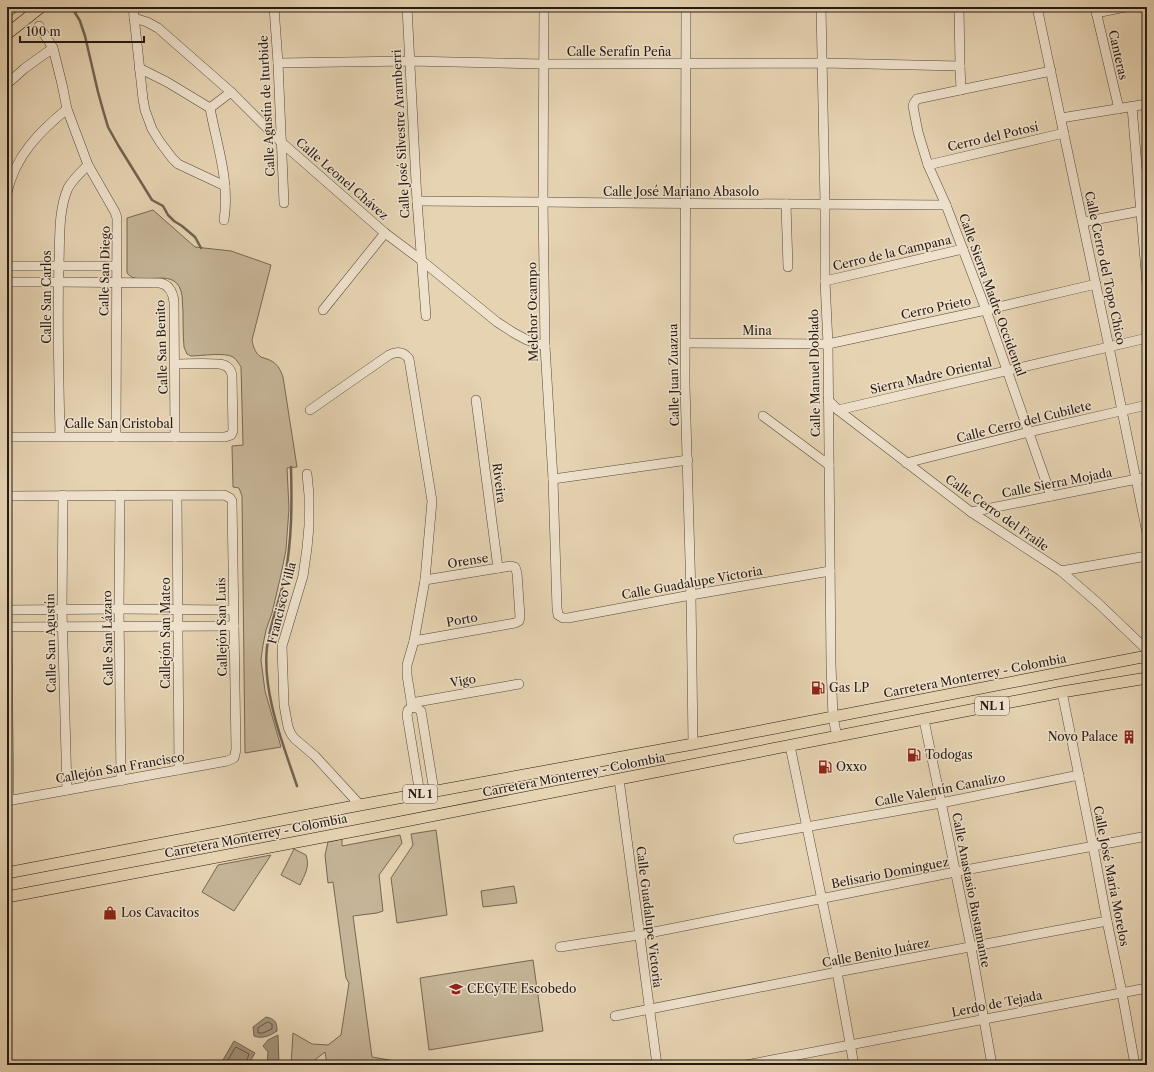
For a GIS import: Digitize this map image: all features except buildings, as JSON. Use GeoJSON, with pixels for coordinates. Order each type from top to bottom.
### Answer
{"type":"FeatureCollection","features":[{"type":"Feature","properties":{"kind":"main road"},"geometry":{"type":"LineString","coordinates":[[7,12],[13,7]]}},
{"type":"Feature","properties":{"kind":"main road"},"geometry":{"type":"LineString","coordinates":[[7,34],[38,8]]}},
{"type":"Feature","properties":{"kind":"main road","name":"Carretera Monterrey - Colombia"},"geometry":{"type":"LineString","coordinates":[[7,873],[434,791],[693,744],[1147,656]]}},
{"type":"Feature","properties":{"kind":"main road","name":"Carretera Monterrey - Colombia"},"geometry":{"type":"LineString","coordinates":[[7,897],[370,828],[1062,692],[1147,678]]}},
{"type":"Feature","properties":{"kind":"street"},"geometry":{"type":"LineString","coordinates":[[133,7],[145,110],[152,129],[160,142],[178,164],[226,186]]}},
{"type":"Feature","properties":{"kind":"street","name":"Calle Agustín de Iturbide"},"geometry":{"type":"LineString","coordinates":[[274,7],[284,203]]}},
{"type":"Feature","properties":{"kind":"street","name":"Calle José Silvestre Aramberri"},"geometry":{"type":"LineString","coordinates":[[406,7],[417,201],[426,316]]}},
{"type":"Feature","properties":{"kind":"street","name":"Melchor Ocampo"},"geometry":{"type":"LineString","coordinates":[[544,7],[543,202],[545,346],[553,479],[557,612],[560,616]]}},
{"type":"Feature","properties":{"kind":"street","name":"Calle Juan Zuazua"},"geometry":{"type":"LineString","coordinates":[[686,7],[686,386],[693,744]]}},
{"type":"Feature","properties":{"kind":"street","name":"Calle Manuel Doblado"},"geometry":{"type":"LineString","coordinates":[[821,7],[825,281],[828,344],[832,717],[836,737]]}},
{"type":"Feature","properties":{"kind":"street"},"geometry":{"type":"LineString","coordinates":[[959,7],[961,90],[1051,71]]}},
{"type":"Feature","properties":{"kind":"street","name":"Calle Cerro del Topo Chico"},"geometry":{"type":"LineString","coordinates":[[1037,7],[1147,534]]}},
{"type":"Feature","properties":{"kind":"street"},"geometry":{"type":"LineString","coordinates":[[1095,10],[1124,7]]}},
{"type":"Feature","properties":{"kind":"street","name":"Canteras"},"geometry":{"type":"LineString","coordinates":[[1095,10],[1119,109]]}},
{"type":"Feature","properties":{"kind":"street","name":"Calle Leonel Chávez"},"geometry":{"type":"LineString","coordinates":[[134,18],[147,22],[158,28],[230,92],[281,142],[385,233],[421,260],[497,322],[514,333],[545,346]]}},
{"type":"Feature","properties":{"kind":"street","name":"Calle San Diego"},"geometry":{"type":"LineString","coordinates":[[38,26],[53,48],[67,109],[88,165],[117,218],[116,437]]}},
{"type":"Feature","properties":{"kind":"street"},"geometry":{"type":"LineString","coordinates":[[7,84],[25,68],[53,48]]}},
{"type":"Feature","properties":{"kind":"street","name":"Calle Serafín Peña"},"geometry":{"type":"LineString","coordinates":[[278,63],[409,61],[544,64],[822,63],[960,66]]}},
{"type":"Feature","properties":{"kind":"street"},"geometry":{"type":"LineString","coordinates":[[139,68],[167,82],[210,108],[226,186],[224,220]]}},
{"type":"Feature","properties":{"kind":"street","name":"Calle Sierra Madre Occidental"},"geometry":{"type":"LineString","coordinates":[[961,90],[917,99],[914,103],[918,132],[928,165],[946,205],[986,310],[1051,496]]}},
{"type":"Feature","properties":{"kind":"street"},"geometry":{"type":"LineString","coordinates":[[210,108],[230,92]]}},
{"type":"Feature","properties":{"kind":"street"},"geometry":{"type":"LineString","coordinates":[[1061,118],[1147,104]]}},
{"type":"Feature","properties":{"kind":"street"},"geometry":{"type":"LineString","coordinates":[[1132,107],[1144,210],[1147,284]]}},
{"type":"Feature","properties":{"kind":"street"},"geometry":{"type":"LineString","coordinates":[[7,193],[10,179],[21,157],[34,139],[67,109]]}},
{"type":"Feature","properties":{"kind":"street","name":"Cerro del Potosí"},"geometry":{"type":"LineString","coordinates":[[928,165],[1064,133]]}},
{"type":"Feature","properties":{"kind":"street","name":"Calle San Carlos"},"geometry":{"type":"LineString","coordinates":[[60,436],[58,282],[60,224],[64,200],[69,188],[74,179],[88,165]]}},
{"type":"Feature","properties":{"kind":"street","name":"Calle José Mariano Abasolo"},"geometry":{"type":"LineString","coordinates":[[417,201],[946,205]]}},
{"type":"Feature","properties":{"kind":"street"},"geometry":{"type":"LineString","coordinates":[[786,204],[788,267]]}},
{"type":"Feature","properties":{"kind":"street"},"geometry":{"type":"LineString","coordinates":[[1083,222],[1144,210]]}},
{"type":"Feature","properties":{"kind":"street"},"geometry":{"type":"LineString","coordinates":[[323,310],[385,233]]}},
{"type":"Feature","properties":{"kind":"street","name":"Cerro de la Campana"},"geometry":{"type":"LineString","coordinates":[[825,281],[963,249]]}},
{"type":"Feature","properties":{"kind":"street"},"geometry":{"type":"LineString","coordinates":[[7,266],[116,266]]}},
{"type":"Feature","properties":{"kind":"street","name":"Calle San Benito"},"geometry":{"type":"LineString","coordinates":[[7,282],[160,283],[169,287],[174,302],[176,436]]}},
{"type":"Feature","properties":{"kind":"street","name":"Cerro Prieto"},"geometry":{"type":"LineString","coordinates":[[828,344],[986,310],[1096,284]]}},
{"type":"Feature","properties":{"kind":"street","name":"Sierra Madre Oriental"},"geometry":{"type":"LineString","coordinates":[[838,410],[1147,338]]}},
{"type":"Feature","properties":{"kind":"street","name":"Mina"},"geometry":{"type":"LineString","coordinates":[[686,342],[828,344]]}},
{"type":"Feature","properties":{"kind":"street"},"geometry":{"type":"LineString","coordinates":[[310,410],[389,355],[400,352],[406,354],[409,359],[432,501],[425,580],[407,675],[412,705],[406,715],[420,794]]}},
{"type":"Feature","properties":{"kind":"street","name":"Calle San Cristobal"},"geometry":{"type":"LineString","coordinates":[[7,437],[225,437],[231,435],[233,431],[232,375],[227,366],[220,364],[176,364]]}},
{"type":"Feature","properties":{"kind":"street","name":"Riveira"},"geometry":{"type":"LineString","coordinates":[[476,400],[498,568]]}},
{"type":"Feature","properties":{"kind":"street","name":"Calle Cerro del Fraile"},"geometry":{"type":"LineString","coordinates":[[828,400],[838,410],[906,464],[971,512],[1060,571],[1099,604],[1147,650]]}},
{"type":"Feature","properties":{"kind":"street","name":"Calle Cerro del Cubilete"},"geometry":{"type":"LineString","coordinates":[[906,464],[1029,432],[1147,405]]}},
{"type":"Feature","properties":{"kind":"street"},"geometry":{"type":"LineString","coordinates":[[763,416],[829,465]]}},
{"type":"Feature","properties":{"kind":"street"},"geometry":{"type":"LineString","coordinates":[[553,479],[688,460]]}},
{"type":"Feature","properties":{"kind":"street","name":"Francisco Villa"},"geometry":{"type":"LineString","coordinates":[[307,474],[309,526],[303,576],[282,646],[284,705],[288,727],[291,734],[315,756],[360,805]]}},
{"type":"Feature","properties":{"kind":"street","name":"Calle Sierra Mojada"},"geometry":{"type":"LineString","coordinates":[[971,512],[1147,477]]}},
{"type":"Feature","properties":{"kind":"street","name":"Calle San Agustín"},"geometry":{"type":"LineString","coordinates":[[63,495],[62,610],[66,790]]}},
{"type":"Feature","properties":{"kind":"street","name":"Calle San Lázaro"},"geometry":{"type":"LineString","coordinates":[[120,495],[119,626],[121,781]]}},
{"type":"Feature","properties":{"kind":"street","name":"Callejón San Luis"},"geometry":{"type":"LineString","coordinates":[[177,496],[224,495],[232,501],[235,756]]}},
{"type":"Feature","properties":{"kind":"street"},"geometry":{"type":"LineString","coordinates":[[7,502],[7,496],[177,496]]}},
{"type":"Feature","properties":{"kind":"street","name":"Callejón San Mateo"},"geometry":{"type":"LineString","coordinates":[[177,496],[179,770]]}},
{"type":"Feature","properties":{"kind":"street"},"geometry":{"type":"LineString","coordinates":[[1060,571],[1147,556]]}},
{"type":"Feature","properties":{"kind":"street","name":"Orense"},"geometry":{"type":"LineString","coordinates":[[425,580],[511,566],[515,567],[517,573],[520,617],[519,621],[515,623]]}},
{"type":"Feature","properties":{"kind":"street","name":"Calle Guadalupe Victoria"},"geometry":{"type":"LineString","coordinates":[[560,616],[568,618],[830,571]]}},
{"type":"Feature","properties":{"kind":"street"},"geometry":{"type":"LineString","coordinates":[[7,610],[234,610]]}},
{"type":"Feature","properties":{"kind":"street","name":"Porto"},"geometry":{"type":"LineString","coordinates":[[414,641],[515,623]]}},
{"type":"Feature","properties":{"kind":"street"},"geometry":{"type":"LineString","coordinates":[[8,801],[7,627],[234,626]]}},
{"type":"Feature","properties":{"kind":"street","name":"Vigo"},"geometry":{"type":"LineString","coordinates":[[412,705],[519,684]]}},
{"type":"Feature","properties":{"kind":"street","name":"Calle José María Morelos"},"geometry":{"type":"LineString","coordinates":[[1062,692],[1135,1065]]}},
{"type":"Feature","properties":{"kind":"street"},"geometry":{"type":"LineString","coordinates":[[412,705],[421,712],[434,791]]}},
{"type":"Feature","properties":{"kind":"street","name":"Calle Anastasio Bustamante"},"geometry":{"type":"LineString","coordinates":[[924,720],[971,947],[992,1065]]}},
{"type":"Feature","properties":{"kind":"street"},"geometry":{"type":"LineString","coordinates":[[410,734],[424,731]]}},
{"type":"Feature","properties":{"kind":"street"},"geometry":{"type":"LineString","coordinates":[[790,746],[837,972],[854,1065]]}},
{"type":"Feature","properties":{"kind":"street","name":"Callejón San Francisco"},"geometry":{"type":"LineString","coordinates":[[8,801],[227,761],[235,756]]}},
{"type":"Feature","properties":{"kind":"street","name":"Calle Valentín Canalizo"},"geometry":{"type":"LineString","coordinates":[[738,839],[941,803],[1079,775]]}},
{"type":"Feature","properties":{"kind":"street","name":"Calle Guadalupe Victoria"},"geometry":{"type":"LineString","coordinates":[[619,779],[657,1065]]}},
{"type":"Feature","properties":{"kind":"street","name":"Belisario Domínguez"},"geometry":{"type":"LineString","coordinates":[[560,947],[639,935],[955,872],[1147,836]]}},
{"type":"Feature","properties":{"kind":"street","name":"Calle Benito Juárez"},"geometry":{"type":"LineString","coordinates":[[616,1016],[837,972],[1107,922]]}},
{"type":"Feature","properties":{"kind":"street","name":"Lerdo de Tejada"},"geometry":{"type":"LineString","coordinates":[[746,1065],[1147,988]]}},
{"type":"Feature","properties":{"kind":"street"},"geometry":{"type":"LineString","coordinates":[[1139,1065],[1147,1063]]}},
{"type":"Feature","properties":{"kind":"shaded area"},"geometry":{"type":"Polygon","coordinates":[[[153,210],[195,247],[231,251],[271,265],[252,340],[257,354],[275,364],[279,368],[283,377],[297,467],[287,468],[289,508],[286,550],[272,613],[266,630],[261,660],[265,691],[281,747],[245,753],[242,496],[239,488],[233,487],[232,446],[243,445],[241,367],[233,357],[229,356],[219,354],[191,356],[187,354],[184,347],[182,296],[177,283],[171,279],[164,278],[139,279],[132,277],[127,273],[127,218],[153,210]]]}},
{"type":"Feature","properties":{"kind":"shaded area"},"geometry":{"type":"Polygon","coordinates":[[[436,830],[447,915],[397,923],[391,878],[413,845],[411,834],[436,830]]]}},
{"type":"Feature","properties":{"kind":"shaded area"},"geometry":{"type":"Polygon","coordinates":[[[400,835],[402,843],[379,875],[383,911],[353,916],[372,1057],[418,1065],[327,1065],[325,1052],[308,1065],[291,1065],[293,1033],[312,1044],[328,1045],[341,1035],[349,983],[346,978],[333,882],[328,883],[325,855],[328,842],[342,839],[342,846],[400,835]]]}},
{"type":"Feature","properties":{"kind":"shaded area"},"geometry":{"type":"Polygon","coordinates":[[[294,849],[306,855],[307,859],[306,870],[300,885],[281,875],[294,849]]]}},
{"type":"Feature","properties":{"kind":"shaded area"},"geometry":{"type":"Polygon","coordinates":[[[271,855],[234,911],[202,892],[218,865],[271,855]]]}},
{"type":"Feature","properties":{"kind":"shaded area"},"geometry":{"type":"Polygon","coordinates":[[[514,886],[517,903],[483,907],[481,891],[514,886]]]}},
{"type":"Feature","properties":{"kind":"shaded area"},"geometry":{"type":"Polygon","coordinates":[[[533,960],[543,1031],[429,1050],[420,978],[533,960]]]}},
{"type":"Feature","properties":{"kind":"water"},"geometry":{"type":"Polygon","coordinates":[[[266,1017],[275,1021],[277,1031],[266,1036],[254,1036],[253,1027],[266,1017]]]}},
{"type":"Feature","properties":{"kind":"water"},"geometry":{"type":"Polygon","coordinates":[[[278,1035],[279,1065],[267,1065],[268,1052],[263,1046],[268,1040],[278,1035]]]}},
{"type":"Feature","properties":{"kind":"water"},"geometry":{"type":"Polygon","coordinates":[[[234,1041],[255,1053],[248,1065],[220,1065],[234,1041]]]}},
{"type":"Feature","properties":{"kind":"waterway"},"geometry":{"type":"LineString","coordinates":[[74,11],[80,21],[85,36],[108,127],[152,200],[163,206],[168,215],[174,221],[195,237],[201,248]]}},
{"type":"Feature","properties":{"kind":"waterway"},"geometry":{"type":"LineString","coordinates":[[291,467],[289,549],[285,576],[268,638],[266,664],[275,718],[297,786]]}},
{"type":"Feature","properties":{"kind":"place","name":"Gas LP"},"geometry":{"type":"Point","coordinates":[818,688]}},
{"type":"Feature","properties":{"kind":"place","name":"Novo Palace"},"geometry":{"type":"Point","coordinates":[1129,737]}},
{"type":"Feature","properties":{"kind":"place","name":"Todogas"},"geometry":{"type":"Point","coordinates":[914,755]}},
{"type":"Feature","properties":{"kind":"place","name":"Oxxo"},"geometry":{"type":"Point","coordinates":[825,767]}},
{"type":"Feature","properties":{"kind":"place","name":"Los Cavacitos"},"geometry":{"type":"Point","coordinates":[110,913]}},
{"type":"Feature","properties":{"kind":"place","name":"CECyTE Escobedo"},"geometry":{"type":"Point","coordinates":[456,989]}}]}
